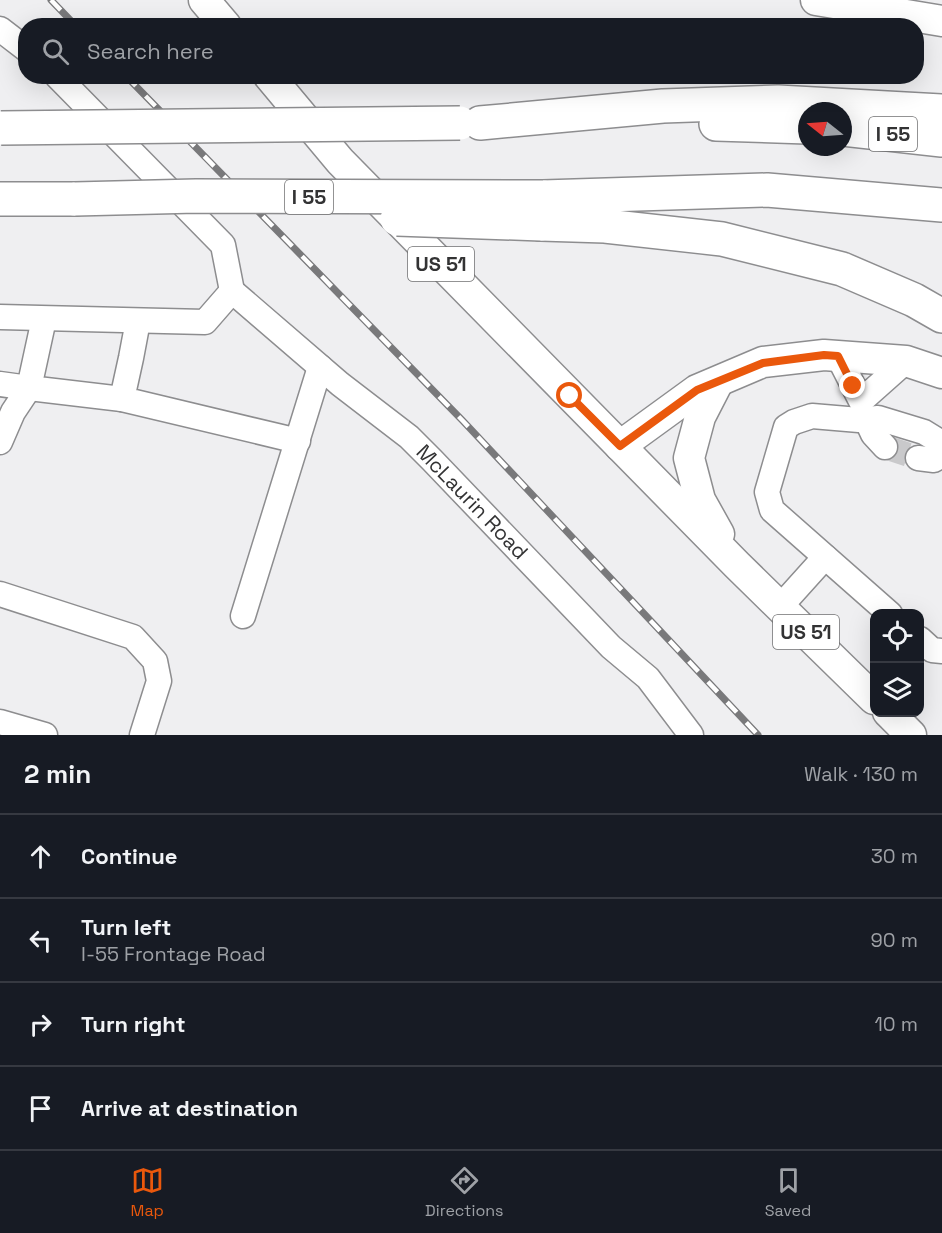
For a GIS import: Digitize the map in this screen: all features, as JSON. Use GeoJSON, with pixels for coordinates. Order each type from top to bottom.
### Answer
{"type":"FeatureCollection","features":[{"type":"Feature","properties":{"kind":"highway"},"geometry":{"type":"LineString","coordinates":[[470,123],[663,106],[778,102],[942,111]]}},
{"type":"Feature","properties":{"kind":"highway"},"geometry":{"type":"LineString","coordinates":[[0,128],[470,123],[682,123],[798,127]]}},
{"type":"Feature","properties":{"kind":"highway","name":"I 55"},"geometry":{"type":"LineString","coordinates":[[852,130],[942,140]]}},
{"type":"Feature","properties":{"kind":"highway"},"geometry":{"type":"LineString","coordinates":[[0,199],[196,196],[369,218],[542,211],[767,190],[942,205]]}},
{"type":"Feature","properties":{"kind":"highway"},"geometry":{"type":"LineString","coordinates":[[542,211],[604,226],[722,239],[842,269],[914,300],[942,316]]}},
{"type":"Feature","properties":{"kind":"main road"},"geometry":{"type":"LineString","coordinates":[[204,0],[219,18]]}},
{"type":"Feature","properties":{"kind":"main road"},"geometry":{"type":"LineString","coordinates":[[816,0],[942,21]]}},
{"type":"Feature","properties":{"kind":"main road","name":"US 51"},"geometry":{"type":"LineString","coordinates":[[276,84],[340,161],[737,565],[870,695]]}},
{"type":"Feature","properties":{"kind":"main road"},"geometry":{"type":"LineString","coordinates":[[620,446],[697,390],[763,363],[824,355],[906,361],[942,373]]}},
{"type":"Feature","properties":{"kind":"main road"},"geometry":{"type":"LineString","coordinates":[[718,382],[700,417],[689,458],[700,500],[737,565]]}},
{"type":"Feature","properties":{"kind":"main road"},"geometry":{"type":"LineString","coordinates":[[893,717],[912,735]]}},
{"type":"Feature","properties":{"kind":"street"},"geometry":{"type":"LineString","coordinates":[[0,29],[18,43]]}},
{"type":"Feature","properties":{"kind":"street"},"geometry":{"type":"LineString","coordinates":[[0,317],[205,322],[232,291],[223,245],[65,84]]}},
{"type":"Feature","properties":{"kind":"street","name":"McLaurin Road"},"geometry":{"type":"LineString","coordinates":[[232,291],[320,367],[409,437],[611,647],[648,678],[691,735]]}},
{"type":"Feature","properties":{"kind":"street"},"geometry":{"type":"LineString","coordinates":[[0,442],[13,412],[29,388],[44,319]]}},
{"type":"Feature","properties":{"kind":"street"},"geometry":{"type":"LineString","coordinates":[[122,399],[138,321]]}},
{"type":"Feature","properties":{"kind":"street"},"geometry":{"type":"LineString","coordinates":[[838,356],[862,413],[873,434],[885,447]]}},
{"type":"Feature","properties":{"kind":"street"},"geometry":{"type":"LineString","coordinates":[[862,413],[906,361]]}},
{"type":"Feature","properties":{"kind":"street"},"geometry":{"type":"LineString","coordinates":[[243,616],[320,367]]}},
{"type":"Feature","properties":{"kind":"street"},"geometry":{"type":"LineString","coordinates":[[0,384],[122,399],[298,441]]}},
{"type":"Feature","properties":{"kind":"street"},"geometry":{"type":"LineString","coordinates":[[884,609],[772,510],[767,492],[786,427],[812,416],[862,413],[924,432],[942,443]]}},
{"type":"Feature","properties":{"kind":"street"},"geometry":{"type":"LineString","coordinates":[[918,458],[934,460],[942,454]]}},
{"type":"Feature","properties":{"kind":"street"},"geometry":{"type":"LineString","coordinates":[[780,607],[825,557]]}},
{"type":"Feature","properties":{"kind":"street"},"geometry":{"type":"LineString","coordinates":[[0,594],[133,638],[155,661],[159,681],[142,735]]}},
{"type":"Feature","properties":{"kind":"street"},"geometry":{"type":"LineString","coordinates":[[924,642],[933,650],[942,651]]}},
{"type":"Feature","properties":{"kind":"street"},"geometry":{"type":"LineString","coordinates":[[0,722],[45,735]]}},
{"type":"Feature","properties":{"kind":"tunnel"},"geometry":{"type":"LineString","coordinates":[[885,447],[918,458]]}},
{"type":"Feature","properties":{"kind":"railway"},"geometry":{"type":"LineString","coordinates":[[51,0],[68,18]]}},
{"type":"Feature","properties":{"kind":"railway"},"geometry":{"type":"LineString","coordinates":[[134,84],[463,421],[758,735]]}},
{"type":"Feature","properties":{"kind":"route"},"geometry":{"type":"LineString","coordinates":[[570,396],[620,446],[697,390],[763,363],[824,355],[838,356],[853,386]]}}]}
